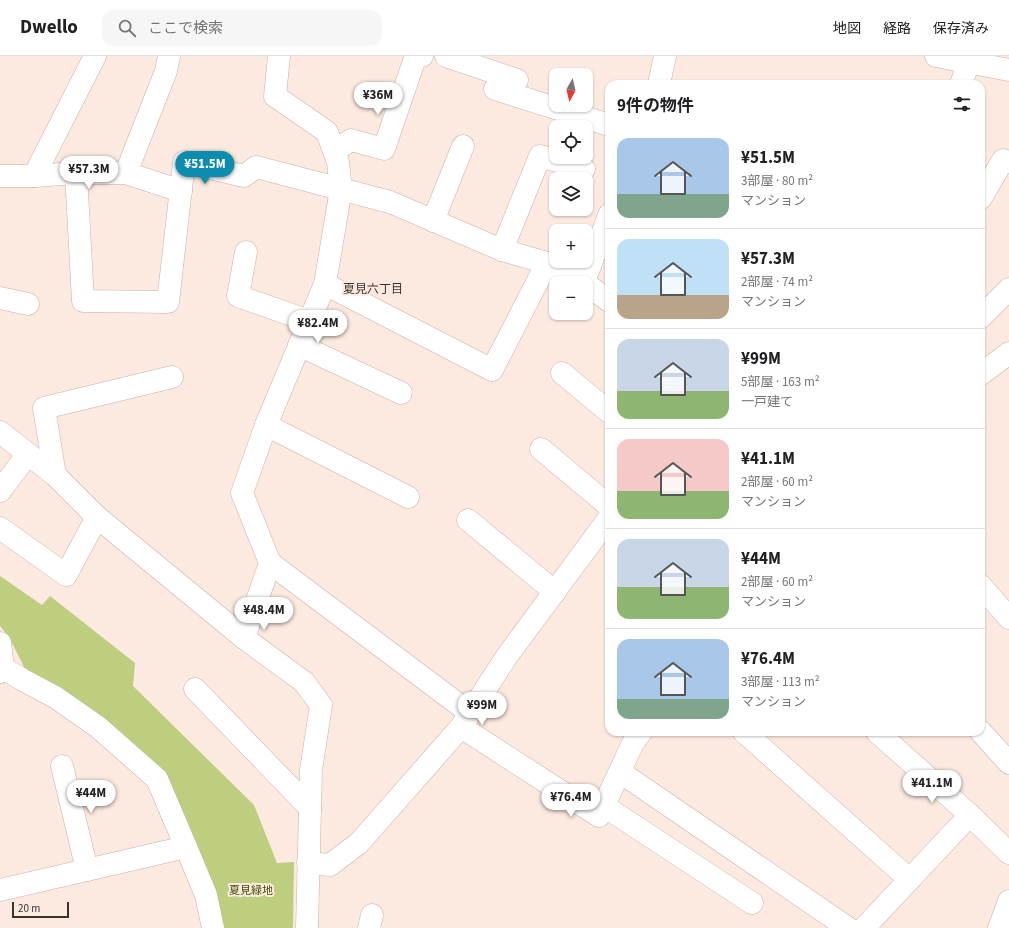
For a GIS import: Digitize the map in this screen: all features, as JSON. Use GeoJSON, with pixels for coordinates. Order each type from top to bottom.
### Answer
{"type":"FeatureCollection","features":[{"type":"Feature","properties":{"kind":"street"},"geometry":{"type":"LineString","coordinates":[[34,176],[95,56]]}},
{"type":"Feature","properties":{"kind":"street"},"geometry":{"type":"LineString","coordinates":[[126,172],[166,71],[169,56]]}},
{"type":"Feature","properties":{"kind":"street"},"geometry":{"type":"LineString","coordinates":[[279,56],[275,96],[327,132],[338,162],[341,189],[325,284],[266,425],[242,493],[270,563],[465,720],[599,816],[633,743],[638,736]]}},
{"type":"Feature","properties":{"kind":"street"},"geometry":{"type":"LineString","coordinates":[[446,56],[517,80]]}},
{"type":"Feature","properties":{"kind":"street"},"geometry":{"type":"LineString","coordinates":[[660,80],[665,56]]}},
{"type":"Feature","properties":{"kind":"street"},"geometry":{"type":"LineString","coordinates":[[936,56],[1009,70]]}},
{"type":"Feature","properties":{"kind":"street"},"geometry":{"type":"LineString","coordinates":[[334,151],[351,140],[384,149],[419,57]]}},
{"type":"Feature","properties":{"kind":"street"},"geometry":{"type":"LineString","coordinates":[[962,80],[969,62]]}},
{"type":"Feature","properties":{"kind":"street"},"geometry":{"type":"LineString","coordinates":[[495,89],[605,124]]}},
{"type":"Feature","properties":{"kind":"street"},"geometry":{"type":"LineString","coordinates":[[433,221],[463,146]]}},
{"type":"Feature","properties":{"kind":"street"},"geometry":{"type":"LineString","coordinates":[[502,250],[540,156],[584,169]]}},
{"type":"Feature","properties":{"kind":"street"},"geometry":{"type":"LineString","coordinates":[[985,191],[1003,160],[1009,162]]}},
{"type":"Feature","properties":{"kind":"street"},"geometry":{"type":"LineString","coordinates":[[76,173],[83,302],[168,302],[184,162],[244,176],[256,167],[390,202],[502,250],[547,263],[572,276]]}},
{"type":"Feature","properties":{"kind":"street"},"geometry":{"type":"LineString","coordinates":[[0,176],[126,172],[181,191]]}},
{"type":"Feature","properties":{"kind":"street"},"geometry":{"type":"LineString","coordinates":[[587,276],[605,226]]}},
{"type":"Feature","properties":{"kind":"street"},"geometry":{"type":"LineString","coordinates":[[246,252],[238,296],[309,321]]}},
{"type":"Feature","properties":{"kind":"street"},"geometry":{"type":"LineString","coordinates":[[325,284],[492,370],[547,263]]}},
{"type":"Feature","properties":{"kind":"street"},"geometry":{"type":"LineString","coordinates":[[593,289],[605,298]]}},
{"type":"Feature","properties":{"kind":"street"},"geometry":{"type":"LineString","coordinates":[[985,313],[1009,289]]}},
{"type":"Feature","properties":{"kind":"street"},"geometry":{"type":"LineString","coordinates":[[0,298],[28,304]]}},
{"type":"Feature","properties":{"kind":"street"},"geometry":{"type":"LineString","coordinates":[[299,345],[401,393]]}},
{"type":"Feature","properties":{"kind":"street"},"geometry":{"type":"LineString","coordinates":[[985,371],[1009,354]]}},
{"type":"Feature","properties":{"kind":"street"},"geometry":{"type":"LineString","coordinates":[[562,373],[605,409]]}},
{"type":"Feature","properties":{"kind":"street"},"geometry":{"type":"LineString","coordinates":[[55,475],[44,408],[172,377]]}},
{"type":"Feature","properties":{"kind":"street"},"geometry":{"type":"LineString","coordinates":[[266,425],[408,497]]}},
{"type":"Feature","properties":{"kind":"street"},"geometry":{"type":"LineString","coordinates":[[0,432],[55,475],[97,517],[244,638],[304,682],[321,706],[311,770],[307,928]]}},
{"type":"Feature","properties":{"kind":"street"},"geometry":{"type":"LineString","coordinates":[[541,449],[605,503]]}},
{"type":"Feature","properties":{"kind":"street"},"geometry":{"type":"LineString","coordinates":[[0,491],[28,454]]}},
{"type":"Feature","properties":{"kind":"street"},"geometry":{"type":"LineString","coordinates":[[0,528],[66,574],[97,517]]}},
{"type":"Feature","properties":{"kind":"street"},"geometry":{"type":"LineString","coordinates":[[468,520],[555,592]]}},
{"type":"Feature","properties":{"kind":"street"},"geometry":{"type":"LineString","coordinates":[[308,863],[330,865],[358,843],[465,720],[507,656],[605,523]]}},
{"type":"Feature","properties":{"kind":"street"},"geometry":{"type":"LineString","coordinates":[[244,638],[270,563]]}},
{"type":"Feature","properties":{"kind":"street"},"geometry":{"type":"LineString","coordinates":[[985,591],[1009,618]]}},
{"type":"Feature","properties":{"kind":"street"},"geometry":{"type":"LineString","coordinates":[[0,643],[1,669],[56,697],[98,727],[157,779],[206,895],[213,928]]}},
{"type":"Feature","properties":{"kind":"street"},"geometry":{"type":"LineString","coordinates":[[195,689],[310,808]]}},
{"type":"Feature","properties":{"kind":"street"},"geometry":{"type":"LineString","coordinates":[[748,736],[909,879]]}},
{"type":"Feature","properties":{"kind":"street"},"geometry":{"type":"LineString","coordinates":[[881,736],[970,815],[1009,853]]}},
{"type":"Feature","properties":{"kind":"street"},"geometry":{"type":"LineString","coordinates":[[985,736],[1009,763]]}},
{"type":"Feature","properties":{"kind":"street"},"geometry":{"type":"LineString","coordinates":[[62,766],[87,870]]}},
{"type":"Feature","properties":{"kind":"street"},"geometry":{"type":"LineString","coordinates":[[620,772],[848,928]]}},
{"type":"Feature","properties":{"kind":"street"},"geometry":{"type":"LineString","coordinates":[[604,806],[752,903]]}},
{"type":"Feature","properties":{"kind":"street"},"geometry":{"type":"LineString","coordinates":[[864,928],[970,815]]}},
{"type":"Feature","properties":{"kind":"street"},"geometry":{"type":"LineString","coordinates":[[0,890],[186,846]]}},
{"type":"Feature","properties":{"kind":"street"},"geometry":{"type":"LineString","coordinates":[[1002,927],[1009,901]]}},
{"type":"Feature","properties":{"kind":"green space","name":"夏見緑地"},"geometry":{"type":"Polygon","coordinates":[[[0,576],[42,605],[50,596],[135,663],[133,686],[254,805],[277,863],[294,862],[293,928],[221,928],[160,773],[26,671],[9,637],[0,626],[0,576]]]}},
{"type":"Feature","properties":{"kind":"district","name":"夏見六丁目"},"geometry":{"type":"Point","coordinates":[373,289]}}]}
